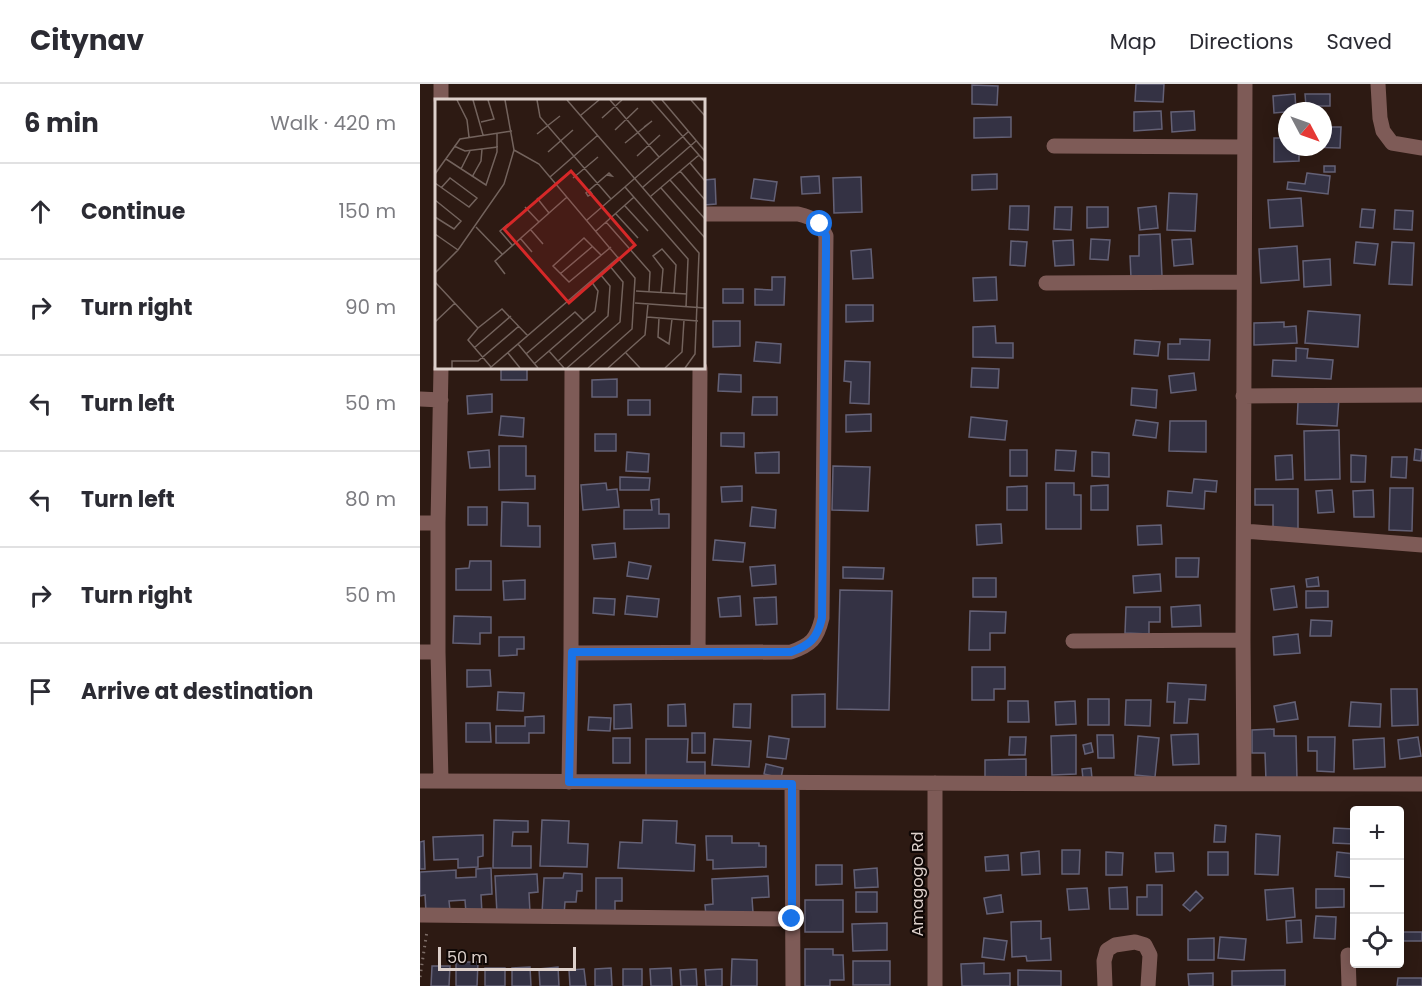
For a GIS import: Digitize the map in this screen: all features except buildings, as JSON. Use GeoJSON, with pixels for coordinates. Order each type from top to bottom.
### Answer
{"type":"FeatureCollection","features":[{"type":"Feature","properties":{"kind":"street"},"geometry":{"type":"LineString","coordinates":[[1244,783],[1245,84]]}},
{"type":"Feature","properties":{"kind":"street"},"geometry":{"type":"LineString","coordinates":[[1378,84],[1383,132],[1392,143],[1422,148]]}},
{"type":"Feature","properties":{"kind":"street"},"geometry":{"type":"LineString","coordinates":[[1054,146],[1244,147]]}},
{"type":"Feature","properties":{"kind":"street"},"geometry":{"type":"LineString","coordinates":[[572,652],[791,652],[803,648],[813,640],[819,629],[822,618],[826,236],[820,224],[809,217],[798,214],[705,214]]}},
{"type":"Feature","properties":{"kind":"street"},"geometry":{"type":"LineString","coordinates":[[1046,282],[1244,282]]}},
{"type":"Feature","properties":{"kind":"street"},"geometry":{"type":"LineString","coordinates":[[441,369],[438,523],[441,781]]}},
{"type":"Feature","properties":{"kind":"street"},"geometry":{"type":"LineString","coordinates":[[569,782],[572,652],[572,369]]}},
{"type":"Feature","properties":{"kind":"street"},"geometry":{"type":"LineString","coordinates":[[698,652],[700,369]]}},
{"type":"Feature","properties":{"kind":"street"},"geometry":{"type":"LineString","coordinates":[[1243,396],[1422,395]]}},
{"type":"Feature","properties":{"kind":"street"},"geometry":{"type":"LineString","coordinates":[[420,399],[441,400]]}},
{"type":"Feature","properties":{"kind":"street"},"geometry":{"type":"LineString","coordinates":[[420,523],[438,523]]}},
{"type":"Feature","properties":{"kind":"street"},"geometry":{"type":"LineString","coordinates":[[1244,531],[1422,545]]}},
{"type":"Feature","properties":{"kind":"street"},"geometry":{"type":"LineString","coordinates":[[1073,641],[1243,640]]}},
{"type":"Feature","properties":{"kind":"street"},"geometry":{"type":"LineString","coordinates":[[420,652],[438,652]]}},
{"type":"Feature","properties":{"kind":"street"},"geometry":{"type":"LineString","coordinates":[[420,781],[792,784],[1422,784]]}},
{"type":"Feature","properties":{"kind":"street","name":"Amagogo Rd"},"geometry":{"type":"LineString","coordinates":[[935,783],[935,986]]}},
{"type":"Feature","properties":{"kind":"street"},"geometry":{"type":"LineString","coordinates":[[792,784],[793,986]]}},
{"type":"Feature","properties":{"kind":"street"},"geometry":{"type":"LineString","coordinates":[[425,915],[792,919]]}},
{"type":"Feature","properties":{"kind":"street"},"geometry":{"type":"LineString","coordinates":[[1105,986],[1104,961],[1107,951],[1115,945],[1135,942],[1145,945],[1150,955],[1148,986]]}},
{"type":"Feature","properties":{"kind":"street"},"geometry":{"type":"LineString","coordinates":[[1348,955],[1349,986]]}},
{"type":"Feature","properties":{"kind":"path"},"geometry":{"type":"LineString","coordinates":[[420,977],[425,915]]}},
{"type":"Feature","properties":{"kind":"route"},"geometry":{"type":"LineString","coordinates":[[792,919],[792,784],[569,782],[572,652],[791,652],[803,648],[813,640],[822,618],[826,236],[820,224]]}}]}
